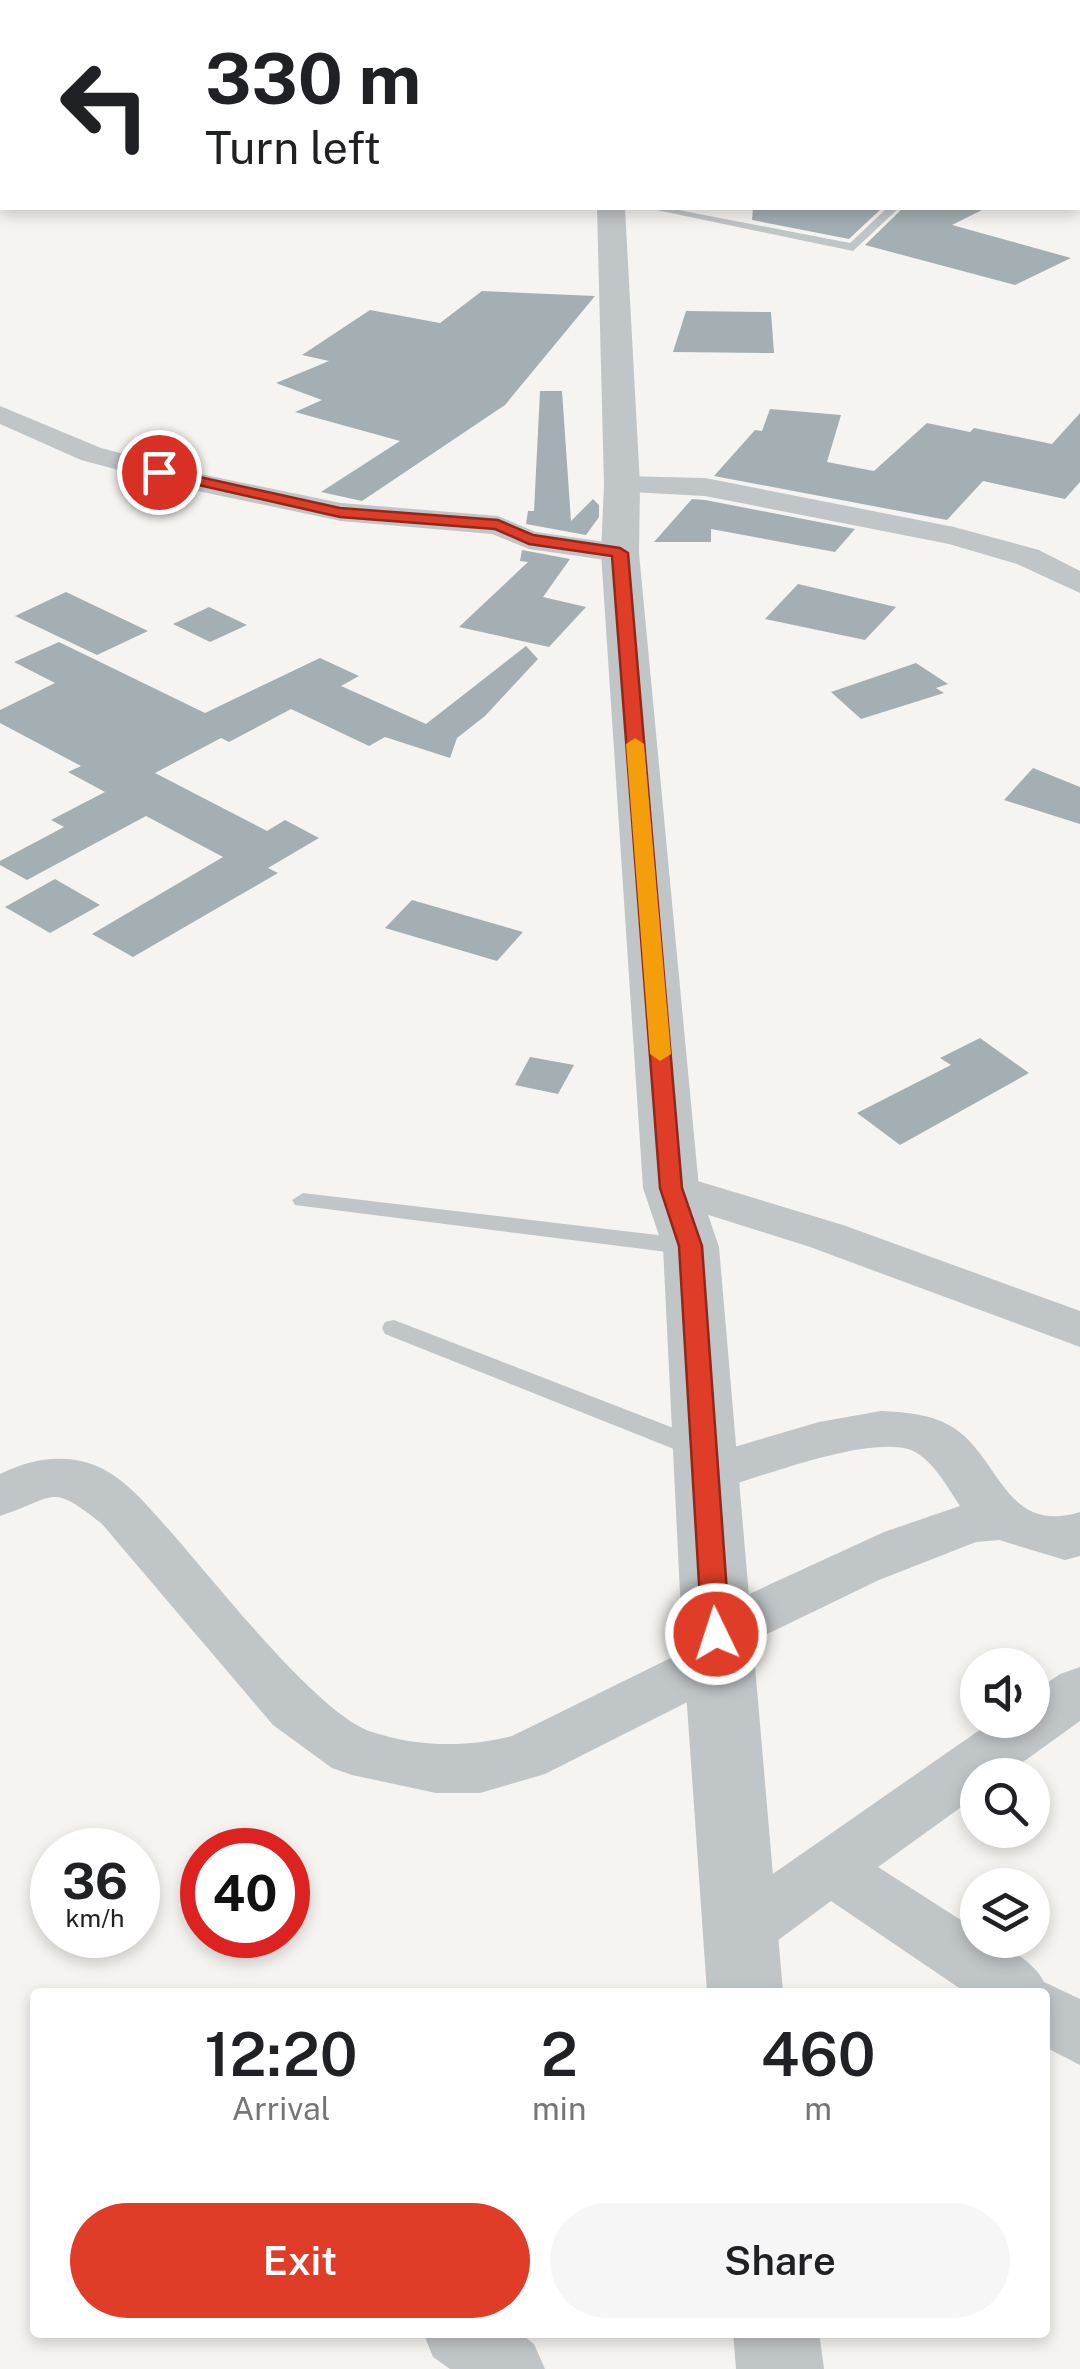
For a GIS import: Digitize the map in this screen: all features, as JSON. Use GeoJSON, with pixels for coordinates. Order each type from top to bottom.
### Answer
{"type":"FeatureCollection","features":[{"type":"Feature","properties":{"kind":"street"},"geometry":{"type":"LineString","coordinates":[[611,210],[622,485],[620,553],[671,1188],[690,1246],[745,1988]]}},
{"type":"Feature","properties":{"kind":"street"},"geometry":{"type":"LineString","coordinates":[[0,414],[90,454],[193,481],[340,512],[498,524],[529,540],[620,553]]}},
{"type":"Feature","properties":{"kind":"street"},"geometry":{"type":"LineString","coordinates":[[622,485],[706,488],[954,536],[1028,557],[1080,582]]}},
{"type":"Feature","properties":{"kind":"street"},"geometry":{"type":"LineString","coordinates":[[671,1188],[851,1242],[1080,1330]]}},
{"type":"Feature","properties":{"kind":"street"},"geometry":{"type":"LineString","coordinates":[[705,1463],[869,1428],[907,1429],[930,1438],[948,1454],[998,1520]]}},
{"type":"Feature","properties":{"kind":"street"},"geometry":{"type":"LineString","coordinates":[[0,1496],[34,1480],[59,1476],[85,1483],[120,1510],[292,1708],[352,1751],[436,1769],[480,1769],[524,1757],[922,1538],[968,1522],[998,1520],[1065,1540],[1080,1532]]}},
{"type":"Feature","properties":{"kind":"street"},"geometry":{"type":"LineString","coordinates":[[740,1932],[1080,1690]]}},
{"type":"Feature","properties":{"kind":"street"},"geometry":{"type":"LineString","coordinates":[[830,1868],[1010,1988]]}},
{"type":"Feature","properties":{"kind":"street"},"geometry":{"type":"LineString","coordinates":[[1050,2015],[1080,2035]]}},
{"type":"Feature","properties":{"kind":"street"},"geometry":{"type":"LineString","coordinates":[[466,2338],[509,2369]]}},
{"type":"Feature","properties":{"kind":"street"},"geometry":{"type":"LineString","coordinates":[[777,2338],[780,2369]]}},
{"type":"Feature","properties":{"kind":"lane"},"geometry":{"type":"LineString","coordinates":[[663,210],[854,247],[891,210]]}},
{"type":"Feature","properties":{"kind":"lane"},"geometry":{"type":"LineString","coordinates":[[303,1200],[690,1246]]}},
{"type":"Feature","properties":{"kind":"lane"},"geometry":{"type":"LineString","coordinates":[[394,1328],[705,1463]]}},
{"type":"Feature","properties":{"kind":"building"},"geometry":{"type":"Polygon","coordinates":[[[753,210],[880,210],[849,239],[752,220],[753,210]]]}},
{"type":"Feature","properties":{"kind":"building"},"geometry":{"type":"Polygon","coordinates":[[[901,210],[982,210],[952,225],[1071,258],[1015,285],[865,245],[901,210]]]}},
{"type":"Feature","properties":{"kind":"building"},"geometry":{"type":"Polygon","coordinates":[[[482,291],[595,296],[505,405],[362,501],[321,492],[400,441],[295,412],[322,400],[276,383],[329,361],[302,355],[370,310],[440,323],[482,291]]]}},
{"type":"Feature","properties":{"kind":"building"},"geometry":{"type":"Polygon","coordinates":[[[686,311],[771,312],[774,353],[673,352],[686,311]]]}},
{"type":"Feature","properties":{"kind":"building"},"geometry":{"type":"Polygon","coordinates":[[[540,391],[562,391],[571,521],[593,499],[599,505],[599,517],[586,535],[526,524],[528,511],[534,511],[540,391]]]}},
{"type":"Feature","properties":{"kind":"building"},"geometry":{"type":"Polygon","coordinates":[[[770,409],[841,415],[827,462],[874,471],[927,423],[1052,444],[1080,413],[1080,482],[1065,499],[983,481],[947,520],[714,476],[755,430],[762,431],[770,409]]]}},
{"type":"Feature","properties":{"kind":"building"},"geometry":{"type":"Polygon","coordinates":[[[692,499],[855,529],[835,552],[711,529],[711,542],[654,542],[692,499]]]}},
{"type":"Feature","properties":{"kind":"building"},"geometry":{"type":"Polygon","coordinates":[[[522,550],[570,559],[543,597],[586,607],[549,647],[459,627],[528,562],[520,561],[522,550]]]}},
{"type":"Feature","properties":{"kind":"building"},"geometry":{"type":"Polygon","coordinates":[[[798,584],[896,607],[865,640],[765,619],[798,584]]]}},
{"type":"Feature","properties":{"kind":"building"},"geometry":{"type":"Polygon","coordinates":[[[66,592],[148,631],[97,655],[15,616],[66,592]]]}},
{"type":"Feature","properties":{"kind":"building"},"geometry":{"type":"Polygon","coordinates":[[[209,607],[247,625],[210,642],[173,624],[209,607]]]}},
{"type":"Feature","properties":{"kind":"building"},"geometry":{"type":"Polygon","coordinates":[[[59,642],[205,713],[320,658],[359,676],[341,686],[426,724],[526,646],[538,659],[485,716],[457,738],[450,758],[385,737],[369,746],[291,709],[229,742],[221,738],[155,773],[267,831],[285,820],[319,838],[268,868],[278,873],[133,957],[92,934],[223,857],[146,816],[27,880],[0,865],[0,861],[64,827],[51,820],[105,792],[68,772],[81,766],[0,723],[0,710],[55,683],[14,662],[59,642]]]}},
{"type":"Feature","properties":{"kind":"building"},"geometry":{"type":"Polygon","coordinates":[[[916,663],[948,684],[936,688],[944,693],[861,719],[831,692],[916,663]]]}},
{"type":"Feature","properties":{"kind":"building"},"geometry":{"type":"Polygon","coordinates":[[[1033,768],[1080,787],[1080,824],[1004,800],[1033,768]]]}},
{"type":"Feature","properties":{"kind":"building"},"geometry":{"type":"Polygon","coordinates":[[[55,879],[100,905],[50,933],[5,907],[55,879]]]}},
{"type":"Feature","properties":{"kind":"building"},"geometry":{"type":"Polygon","coordinates":[[[412,900],[523,932],[497,961],[385,928],[412,900]]]}},
{"type":"Feature","properties":{"kind":"building"},"geometry":{"type":"Polygon","coordinates":[[[980,1038],[1029,1073],[900,1145],[857,1113],[951,1065],[940,1058],[980,1038]]]}},
{"type":"Feature","properties":{"kind":"building"},"geometry":{"type":"Polygon","coordinates":[[[530,1057],[574,1065],[558,1094],[515,1085],[530,1057]]]}},
{"type":"Feature","properties":{"kind":"slow traffic"},"geometry":{"type":"LineString","coordinates":[[635,744],[660,1054]]}},
{"type":"Feature","properties":{"kind":"route"},"geometry":{"type":"LineString","coordinates":[[159,472],[340,512],[498,524],[529,540],[620,553],[671,1188],[690,1246],[716,1634]]}}]}
